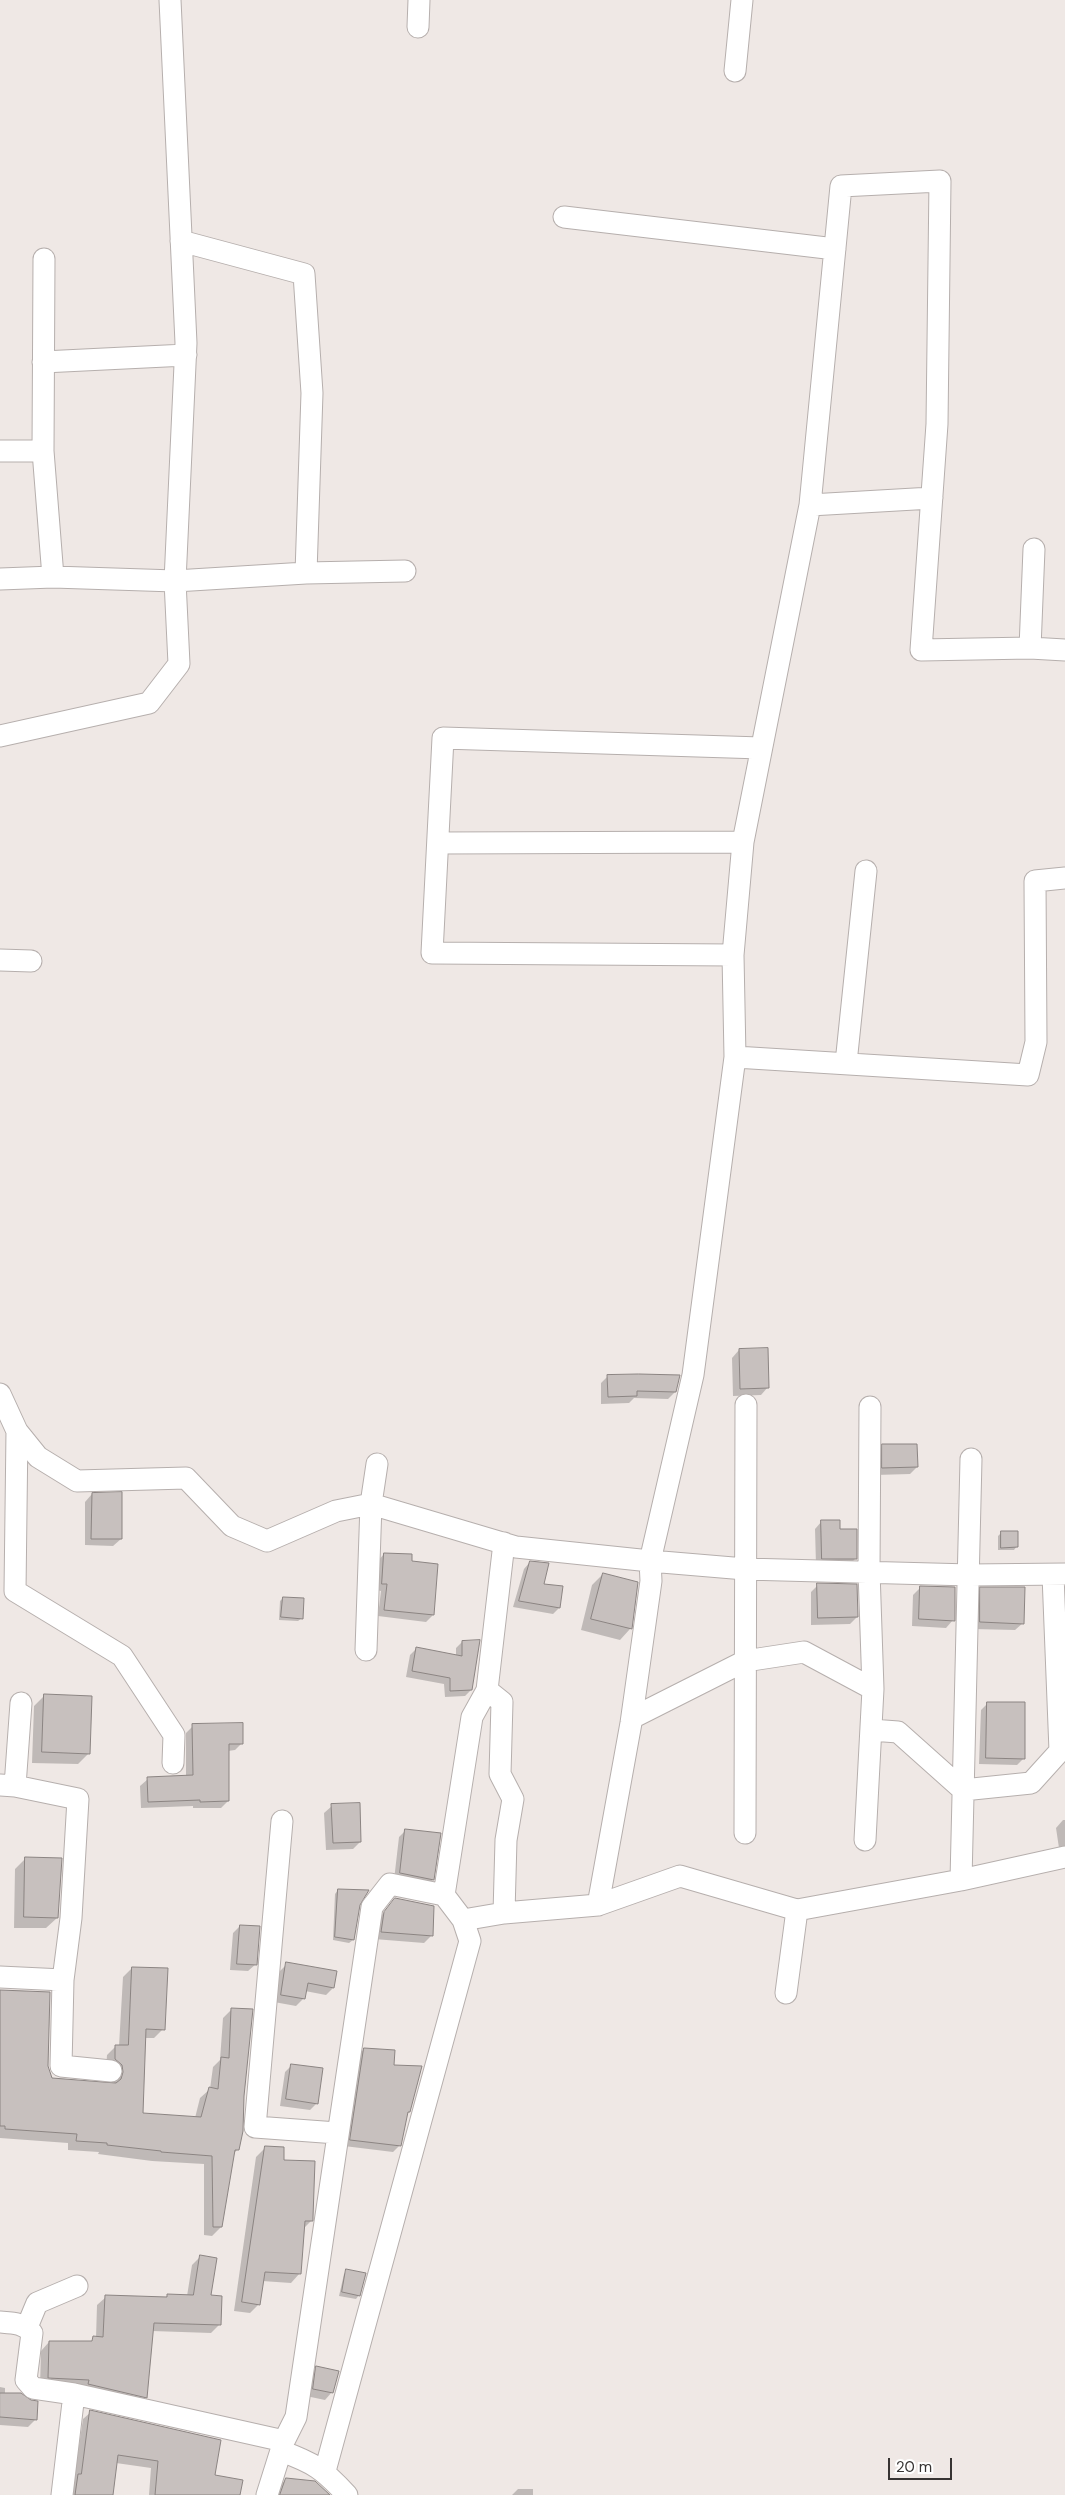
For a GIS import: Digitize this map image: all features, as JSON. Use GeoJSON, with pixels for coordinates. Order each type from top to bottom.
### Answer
{"type":"FeatureCollection","features":[{"type":"Feature","properties":{"kind":"street"},"geometry":{"type":"LineString","coordinates":[[0,736],[149,703],[179,664],[175,581],[186,355],[170,0]]}},
{"type":"Feature","properties":{"kind":"street"},"geometry":{"type":"LineString","coordinates":[[418,26],[419,0]]}},
{"type":"Feature","properties":{"kind":"street"},"geometry":{"type":"LineString","coordinates":[[735,71],[742,0]]}},
{"type":"Feature","properties":{"kind":"street"},"geometry":{"type":"LineString","coordinates":[[598,1905],[632,1718],[651,1581],[650,1561],[693,1375],[735,1057],[733,955],[744,842],[810,505],[841,186],[940,181],[937,424],[921,650],[1030,648],[1065,650]]}},
{"type":"Feature","properties":{"kind":"street"},"geometry":{"type":"LineString","coordinates":[[564,216],[835,249]]}},
{"type":"Feature","properties":{"kind":"street"},"geometry":{"type":"LineString","coordinates":[[181,241],[304,274],[312,393],[306,574]]}},
{"type":"Feature","properties":{"kind":"street"},"geometry":{"type":"LineString","coordinates":[[44,259],[42,451],[53,577]]}},
{"type":"Feature","properties":{"kind":"street"},"geometry":{"type":"LineString","coordinates":[[43,362],[186,355]]}},
{"type":"Feature","properties":{"kind":"street"},"geometry":{"type":"LineString","coordinates":[[0,451],[42,451]]}},
{"type":"Feature","properties":{"kind":"street"},"geometry":{"type":"LineString","coordinates":[[810,505],[932,498]]}},
{"type":"Feature","properties":{"kind":"street"},"geometry":{"type":"LineString","coordinates":[[1030,648],[1034,548]]}},
{"type":"Feature","properties":{"kind":"street"},"geometry":{"type":"LineString","coordinates":[[0,579],[53,577],[175,581],[405,571]]}},
{"type":"Feature","properties":{"kind":"street"},"geometry":{"type":"LineString","coordinates":[[733,955],[432,953],[443,738],[761,748]]}},
{"type":"Feature","properties":{"kind":"street"},"geometry":{"type":"LineString","coordinates":[[438,843],[744,842]]}},
{"type":"Feature","properties":{"kind":"street"},"geometry":{"type":"LineString","coordinates":[[846,1063],[866,872]]}},
{"type":"Feature","properties":{"kind":"street"},"geometry":{"type":"LineString","coordinates":[[735,1057],[1028,1075],[1036,1042],[1035,881],[1065,878]]}},
{"type":"Feature","properties":{"kind":"street"},"geometry":{"type":"LineString","coordinates":[[0,960],[31,961]]}},
{"type":"Feature","properties":{"kind":"street"},"geometry":{"type":"LineString","coordinates":[[0,1394],[17,1431],[38,1457],[77,1481],[186,1478],[232,1526],[267,1541],[336,1511],[371,1504],[516,1546],[650,1561],[745,1569],[970,1575],[1059,1574],[1060,1751],[1030,1783],[963,1790],[898,1732],[871,1730]]}},
{"type":"Feature","properties":{"kind":"street"},"geometry":{"type":"LineString","coordinates":[[745,1833],[746,1405]]}},
{"type":"Feature","properties":{"kind":"street"},"geometry":{"type":"LineString","coordinates":[[865,1840],[873,1689],[869,1571],[870,1407]]}},
{"type":"Feature","properties":{"kind":"street"},"geometry":{"type":"LineString","coordinates":[[17,1431],[15,1591],[122,1656],[174,1735],[173,1763]]}},
{"type":"Feature","properties":{"kind":"street"},"geometry":{"type":"LineString","coordinates":[[961,1880],[970,1575],[971,1459]]}},
{"type":"Feature","properties":{"kind":"street"},"geometry":{"type":"LineString","coordinates":[[366,1650],[371,1504],[376,1464]]}},
{"type":"Feature","properties":{"kind":"street"},"geometry":{"type":"LineString","coordinates":[[444,1895],[472,1717],[487,1690],[504,1543]]}},
{"type":"Feature","properties":{"kind":"street"},"geometry":{"type":"LineString","coordinates":[[632,1718],[745,1662],[804,1652],[873,1689]]}},
{"type":"Feature","properties":{"kind":"street"},"geometry":{"type":"LineString","coordinates":[[487,1690],[502,1702],[500,1774],[513,1798],[506,1840],[504,1913]]}},
{"type":"Feature","properties":{"kind":"street"},"geometry":{"type":"LineString","coordinates":[[21,1703],[7,1785],[78,1799],[71,1918],[63,1980],[61,2066],[111,2071]]}},
{"type":"Feature","properties":{"kind":"street"},"geometry":{"type":"LineString","coordinates":[[282,1821],[255,2127],[337,2133]]}},
{"type":"Feature","properties":{"kind":"street"},"geometry":{"type":"LineString","coordinates":[[463,1920],[504,1913],[598,1905],[680,1876],[797,1910],[961,1880],[1065,1856]]}},
{"type":"Feature","properties":{"kind":"street"},"geometry":{"type":"LineString","coordinates":[[267,2495],[282,2446],[296,2417],[372,1907],[390,1884],[444,1895],[463,1920],[470,1942],[325,2472]]}},
{"type":"Feature","properties":{"kind":"street"},"geometry":{"type":"LineString","coordinates":[[786,1993],[797,1910]]}},
{"type":"Feature","properties":{"kind":"street"},"geometry":{"type":"LineString","coordinates":[[0,1977],[63,1980]]}},
{"type":"Feature","properties":{"kind":"street"},"geometry":{"type":"LineString","coordinates":[[27,2327],[37,2303],[77,2286]]}},
{"type":"Feature","properties":{"kind":"street"},"geometry":{"type":"LineString","coordinates":[[0,2322],[27,2327],[32,2333],[26,2380],[34,2388],[74,2394],[282,2446],[325,2472],[347,2495]]}},
{"type":"Feature","properties":{"kind":"street"},"geometry":{"type":"LineString","coordinates":[[62,2495],[74,2394]]}},
{"type":"Feature","properties":{"kind":"building"},"geometry":{"type":"Polygon","coordinates":[[[768,1348],[769,1388],[740,1389],[739,1349],[768,1348]]]}},
{"type":"Feature","properties":{"kind":"building"},"geometry":{"type":"Polygon","coordinates":[[[607,1375],[680,1375],[676,1392],[637,1391],[637,1396],[608,1397],[607,1375]]]}},
{"type":"Feature","properties":{"kind":"building"},"geometry":{"type":"Polygon","coordinates":[[[882,1444],[917,1444],[918,1467],[882,1468],[882,1444]]]}},
{"type":"Feature","properties":{"kind":"building"},"geometry":{"type":"Polygon","coordinates":[[[122,1492],[122,1539],[91,1539],[92,1493],[122,1492]]]}},
{"type":"Feature","properties":{"kind":"building"},"geometry":{"type":"Polygon","coordinates":[[[821,1520],[840,1520],[840,1529],[857,1529],[857,1559],[822,1559],[821,1520]]]}},
{"type":"Feature","properties":{"kind":"building"},"geometry":{"type":"Polygon","coordinates":[[[1001,1531],[1018,1531],[1018,1547],[1001,1548],[1001,1531]]]}},
{"type":"Feature","properties":{"kind":"building"},"geometry":{"type":"Polygon","coordinates":[[[384,1553],[412,1554],[412,1561],[438,1564],[434,1615],[384,1610],[387,1584],[382,1584],[384,1553]]]}},
{"type":"Feature","properties":{"kind":"building"},"geometry":{"type":"Polygon","coordinates":[[[530,1561],[549,1563],[544,1584],[563,1586],[560,1608],[519,1601],[530,1561]]]}},
{"type":"Feature","properties":{"kind":"building"},"geometry":{"type":"Polygon","coordinates":[[[603,1573],[638,1582],[632,1629],[591,1619],[603,1573]]]}},
{"type":"Feature","properties":{"kind":"building"},"geometry":{"type":"Polygon","coordinates":[[[817,1583],[857,1584],[858,1617],[818,1618],[817,1583]]]}},
{"type":"Feature","properties":{"kind":"building"},"geometry":{"type":"Polygon","coordinates":[[[920,1586],[955,1587],[955,1621],[919,1619],[920,1586]]]}},
{"type":"Feature","properties":{"kind":"building"},"geometry":{"type":"Polygon","coordinates":[[[980,1587],[1025,1587],[1024,1624],[980,1622],[980,1587]]]}},
{"type":"Feature","properties":{"kind":"building"},"geometry":{"type":"Polygon","coordinates":[[[283,1597],[304,1598],[303,1619],[281,1617],[283,1597]]]}},
{"type":"Feature","properties":{"kind":"building"},"geometry":{"type":"Polygon","coordinates":[[[480,1640],[472,1690],[450,1691],[450,1678],[412,1671],[416,1647],[462,1656],[462,1641],[480,1640]]]}},
{"type":"Feature","properties":{"kind":"building"},"geometry":{"type":"Polygon","coordinates":[[[44,1694],[92,1696],[90,1754],[42,1752],[44,1694]]]}},
{"type":"Feature","properties":{"kind":"building"},"geometry":{"type":"Polygon","coordinates":[[[987,1702],[1025,1702],[1025,1759],[986,1758],[987,1702]]]}},
{"type":"Feature","properties":{"kind":"building"},"geometry":{"type":"Polygon","coordinates":[[[243,1723],[243,1744],[229,1744],[229,1801],[148,1802],[147,1777],[193,1775],[192,1724],[243,1723]]]}},
{"type":"Feature","properties":{"kind":"building"},"geometry":{"type":"Polygon","coordinates":[[[360,1803],[361,1842],[333,1843],[331,1804],[360,1803]]]}},
{"type":"Feature","properties":{"kind":"building"},"geometry":{"type":"Polygon","coordinates":[[[405,1829],[441,1833],[434,1880],[400,1873],[405,1829]]]}},
{"type":"Feature","properties":{"kind":"building"},"geometry":{"type":"Polygon","coordinates":[[[25,1857],[62,1858],[58,1918],[24,1917],[25,1857]]]}},
{"type":"Feature","properties":{"kind":"building"},"geometry":{"type":"Polygon","coordinates":[[[338,1889],[369,1890],[360,1905],[354,1940],[335,1937],[338,1889]]]}},
{"type":"Feature","properties":{"kind":"building"},"geometry":{"type":"Polygon","coordinates":[[[395,1898],[434,1906],[433,1936],[381,1932],[384,1912],[395,1898]]]}},
{"type":"Feature","properties":{"kind":"building"},"geometry":{"type":"Polygon","coordinates":[[[240,1925],[260,1926],[257,1965],[237,1964],[240,1925]]]}},
{"type":"Feature","properties":{"kind":"building"},"geometry":{"type":"Polygon","coordinates":[[[286,1962],[337,1971],[334,1988],[308,1983],[305,1999],[281,1995],[286,1962]]]}},
{"type":"Feature","properties":{"kind":"building"},"geometry":{"type":"Polygon","coordinates":[[[132,1967],[168,1968],[165,2030],[146,2029],[143,2113],[201,2117],[209,2087],[218,2089],[221,2057],[229,2058],[231,2008],[253,2009],[244,2096],[243,2131],[239,2150],[235,2150],[222,2227],[213,2227],[212,2156],[161,2152],[107,2145],[107,2143],[76,2141],[77,2134],[5,2129],[5,2126],[0,2126],[0,1990],[50,1992],[48,2066],[52,2078],[116,2083],[121,2079],[123,2072],[122,2065],[115,2059],[115,2045],[128,2045],[132,1967]]]}},
{"type":"Feature","properties":{"kind":"building"},"geometry":{"type":"Polygon","coordinates":[[[364,2048],[395,2050],[394,2065],[422,2066],[410,2112],[408,2112],[401,2146],[350,2140],[364,2048]]]}},
{"type":"Feature","properties":{"kind":"building"},"geometry":{"type":"Polygon","coordinates":[[[291,2064],[323,2068],[318,2104],[286,2099],[291,2064]]]}},
{"type":"Feature","properties":{"kind":"building"},"geometry":{"type":"Polygon","coordinates":[[[265,2146],[284,2147],[284,2160],[315,2161],[313,2221],[305,2221],[301,2274],[265,2272],[260,2305],[242,2302],[265,2146]]]}},
{"type":"Feature","properties":{"kind":"building"},"geometry":{"type":"Polygon","coordinates":[[[200,2255],[217,2258],[211,2295],[222,2296],[221,2325],[154,2323],[147,2398],[88,2384],[89,2380],[48,2378],[49,2341],[92,2341],[93,2336],[103,2337],[105,2295],[167,2297],[167,2294],[193,2295],[200,2255]]]}},
{"type":"Feature","properties":{"kind":"building"},"geometry":{"type":"Polygon","coordinates":[[[346,2269],[366,2273],[360,2296],[342,2292],[346,2269]]]}},
{"type":"Feature","properties":{"kind":"building"},"geometry":{"type":"Polygon","coordinates":[[[316,2366],[339,2371],[333,2393],[313,2389],[316,2366]]]}},
{"type":"Feature","properties":{"kind":"building"},"geometry":{"type":"Polygon","coordinates":[[[0,2393],[21,2393],[31,2400],[38,2401],[37,2420],[0,2417],[0,2393]]]}},
{"type":"Feature","properties":{"kind":"building"},"geometry":{"type":"Polygon","coordinates":[[[90,2410],[221,2440],[215,2475],[243,2480],[240,2495],[155,2495],[158,2461],[118,2455],[113,2495],[75,2495],[78,2474],[81,2474],[90,2410]]]}},
{"type":"Feature","properties":{"kind":"building"},"geometry":{"type":"Polygon","coordinates":[[[286,2478],[315,2481],[330,2495],[280,2495],[286,2478]]]}}]}
